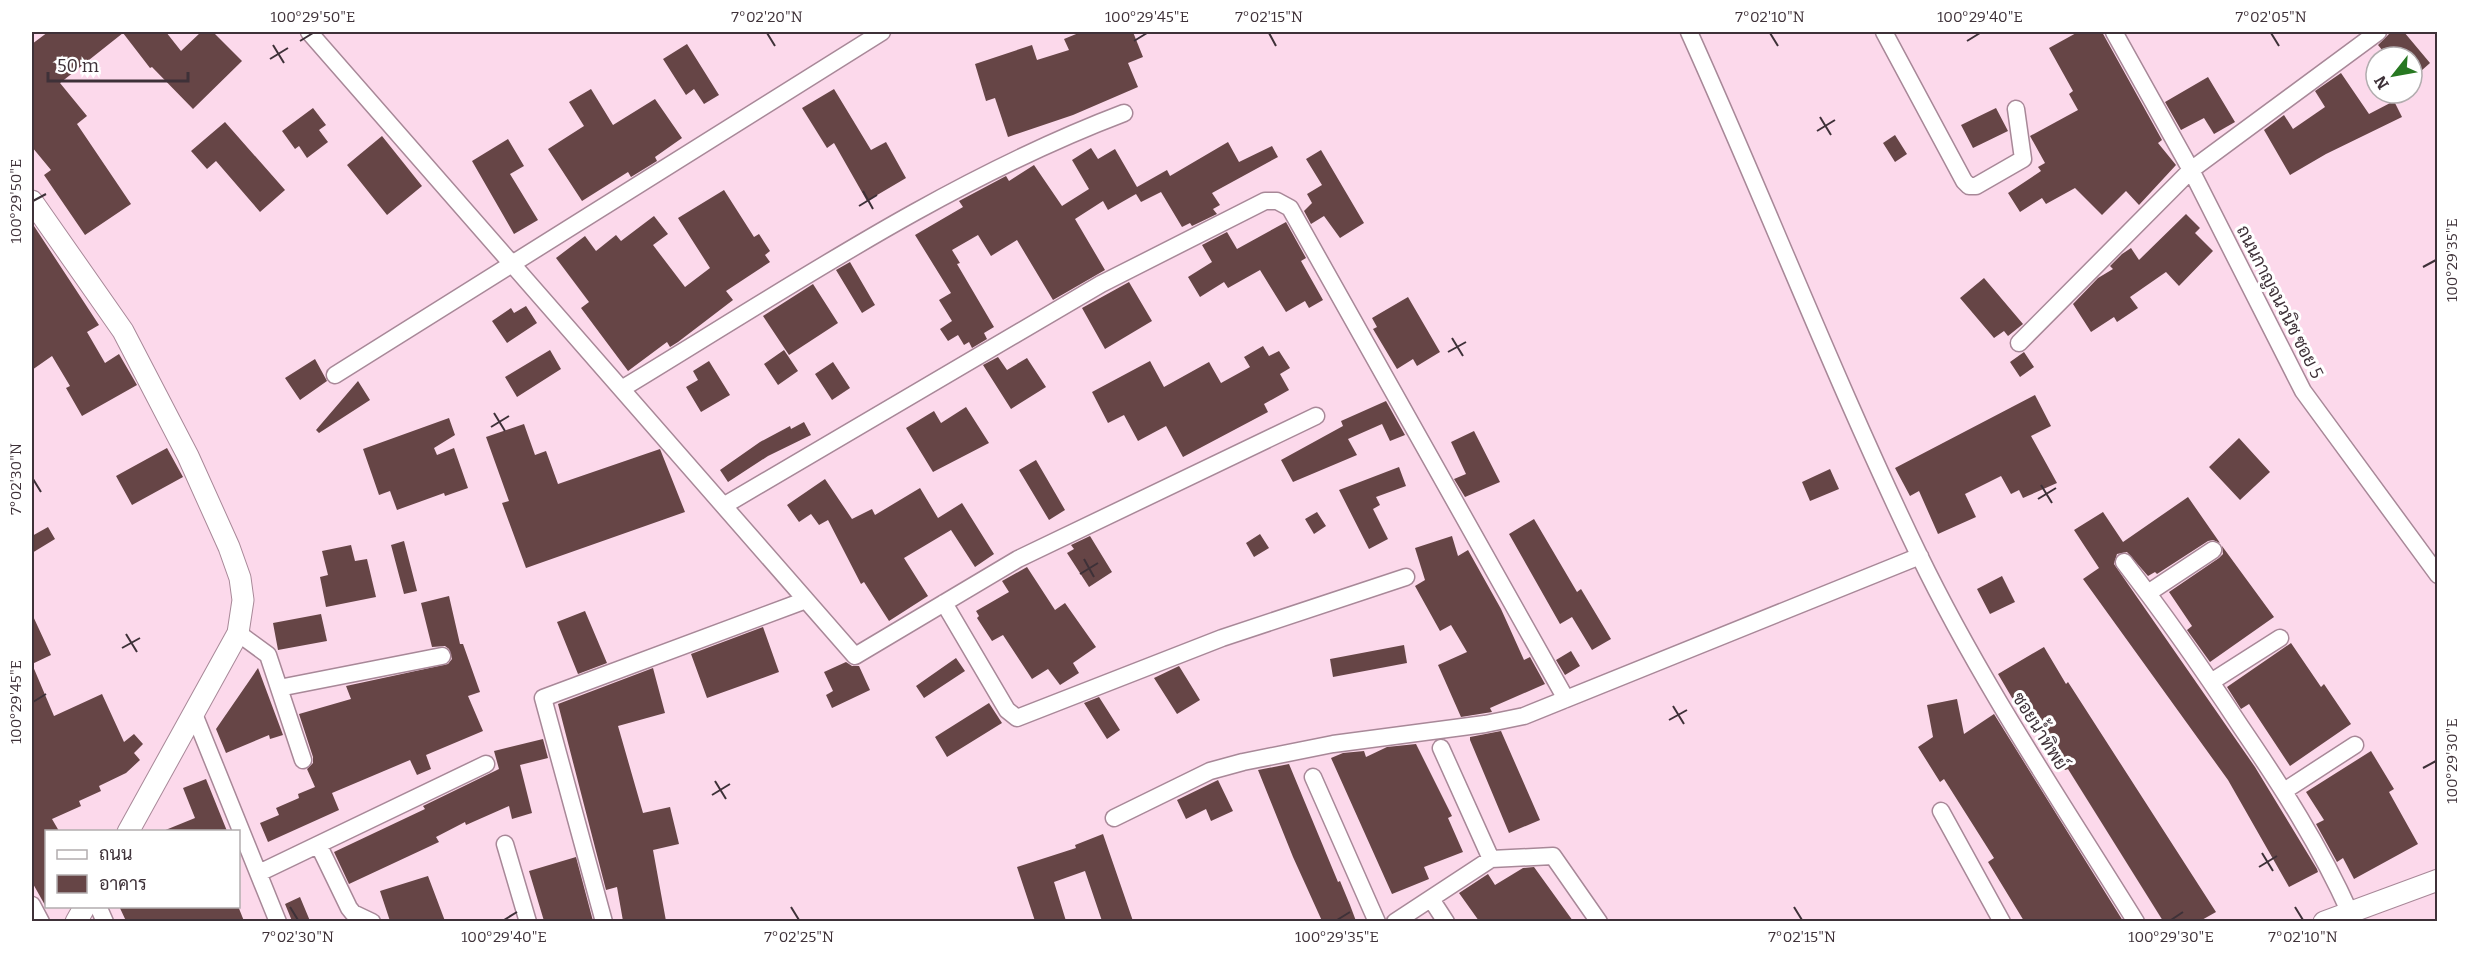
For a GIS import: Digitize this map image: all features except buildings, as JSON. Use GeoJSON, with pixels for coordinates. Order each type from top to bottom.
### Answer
{"type":"FeatureCollection","features":[{"type":"Feature","properties":{"kind":"street"},"geometry":{"type":"LineString","coordinates":[[309,32],[512,261],[855,656],[1041,547],[1316,416]]}},
{"type":"Feature","properties":{"kind":"street"},"geometry":{"type":"LineString","coordinates":[[334,375],[512,261],[642,184],[785,90],[882,32]]}},
{"type":"Feature","properties":{"kind":"street","name":"ซอยน้ำทิพย์"},"geometry":{"type":"LineString","coordinates":[[1689,32],[1840,381],[1920,556],[1987,682],[2136,921]]}},
{"type":"Feature","properties":{"kind":"street"},"geometry":{"type":"LineString","coordinates":[[1884,32],[1969,186],[1976,186],[2023,159],[2016,109]]}},
{"type":"Feature","properties":{"kind":"street","name":"ถนนกาญจนวนิช ซอย 5"},"geometry":{"type":"LineString","coordinates":[[2114,32],[2191,170],[2303,391],[2438,575]]}},
{"type":"Feature","properties":{"kind":"street"},"geometry":{"type":"LineString","coordinates":[[2019,343],[2191,170],[2378,32]]}},
{"type":"Feature","properties":{"kind":"street"},"geometry":{"type":"LineString","coordinates":[[623,388],[973,180],[1063,136],[1124,113]]}},
{"type":"Feature","properties":{"kind":"street"},"geometry":{"type":"LineString","coordinates":[[32,201],[123,331],[188,456],[230,547],[240,578],[243,600],[238,633],[129,830]]}},
{"type":"Feature","properties":{"kind":"street"},"geometry":{"type":"LineString","coordinates":[[725,506],[1101,284],[1264,201],[1277,201],[1290,208],[1566,699]]}},
{"type":"Feature","properties":{"kind":"street"},"geometry":{"type":"LineString","coordinates":[[2148,593],[2213,550]]}},
{"type":"Feature","properties":{"kind":"street"},"geometry":{"type":"LineString","coordinates":[[1114,818],[1210,771],[1243,762],[1333,744],[1485,724],[1524,716],[1920,556]]}},
{"type":"Feature","properties":{"kind":"street"},"geometry":{"type":"LineString","coordinates":[[2124,562],[2211,682],[2284,791],[2326,861],[2350,913]]}},
{"type":"Feature","properties":{"kind":"street"},"geometry":{"type":"LineString","coordinates":[[944,603],[1007,710],[1017,718],[1222,638],[1406,577]]}},
{"type":"Feature","properties":{"kind":"street"},"geometry":{"type":"LineString","coordinates":[[603,921],[543,698],[806,600]]}},
{"type":"Feature","properties":{"kind":"street"},"geometry":{"type":"LineString","coordinates":[[238,633],[268,654],[303,760]]}},
{"type":"Feature","properties":{"kind":"street"},"geometry":{"type":"LineString","coordinates":[[2211,682],[2280,638]]}},
{"type":"Feature","properties":{"kind":"street"},"geometry":{"type":"LineString","coordinates":[[279,688],[442,656]]}},
{"type":"Feature","properties":{"kind":"street"},"geometry":{"type":"LineString","coordinates":[[194,714],[278,921]]}},
{"type":"Feature","properties":{"kind":"street"},"geometry":{"type":"LineString","coordinates":[[2284,791],[2355,745]]}},
{"type":"Feature","properties":{"kind":"street"},"geometry":{"type":"LineString","coordinates":[[1441,748],[1491,859]]}},
{"type":"Feature","properties":{"kind":"street"},"geometry":{"type":"LineString","coordinates":[[260,873],[486,764]]}},
{"type":"Feature","properties":{"kind":"street"},"geometry":{"type":"LineString","coordinates":[[1313,777],[1377,921]]}},
{"type":"Feature","properties":{"kind":"street"},"geometry":{"type":"LineString","coordinates":[[1941,811],[2002,921]]}},
{"type":"Feature","properties":{"kind":"street"},"geometry":{"type":"LineString","coordinates":[[505,844],[528,921]]}},
{"type":"Feature","properties":{"kind":"street"},"geometry":{"type":"LineString","coordinates":[[319,846],[349,908],[353,913],[372,921]]}},
{"type":"Feature","properties":{"kind":"street"},"geometry":{"type":"LineString","coordinates":[[1395,921],[1491,859],[1552,856],[1599,921]]}},
{"type":"Feature","properties":{"kind":"street"},"geometry":{"type":"LineString","coordinates":[[2324,921],[2438,880]]}},
{"type":"Feature","properties":{"kind":"street"},"geometry":{"type":"LineString","coordinates":[[1431,899],[1446,921]]}},
{"type":"Feature","properties":{"kind":"street"},"geometry":{"type":"LineString","coordinates":[[32,905],[41,921]]}},
{"type":"Feature","properties":{"kind":"street"},"geometry":{"type":"LineString","coordinates":[[75,921],[84,908]]}}]}
